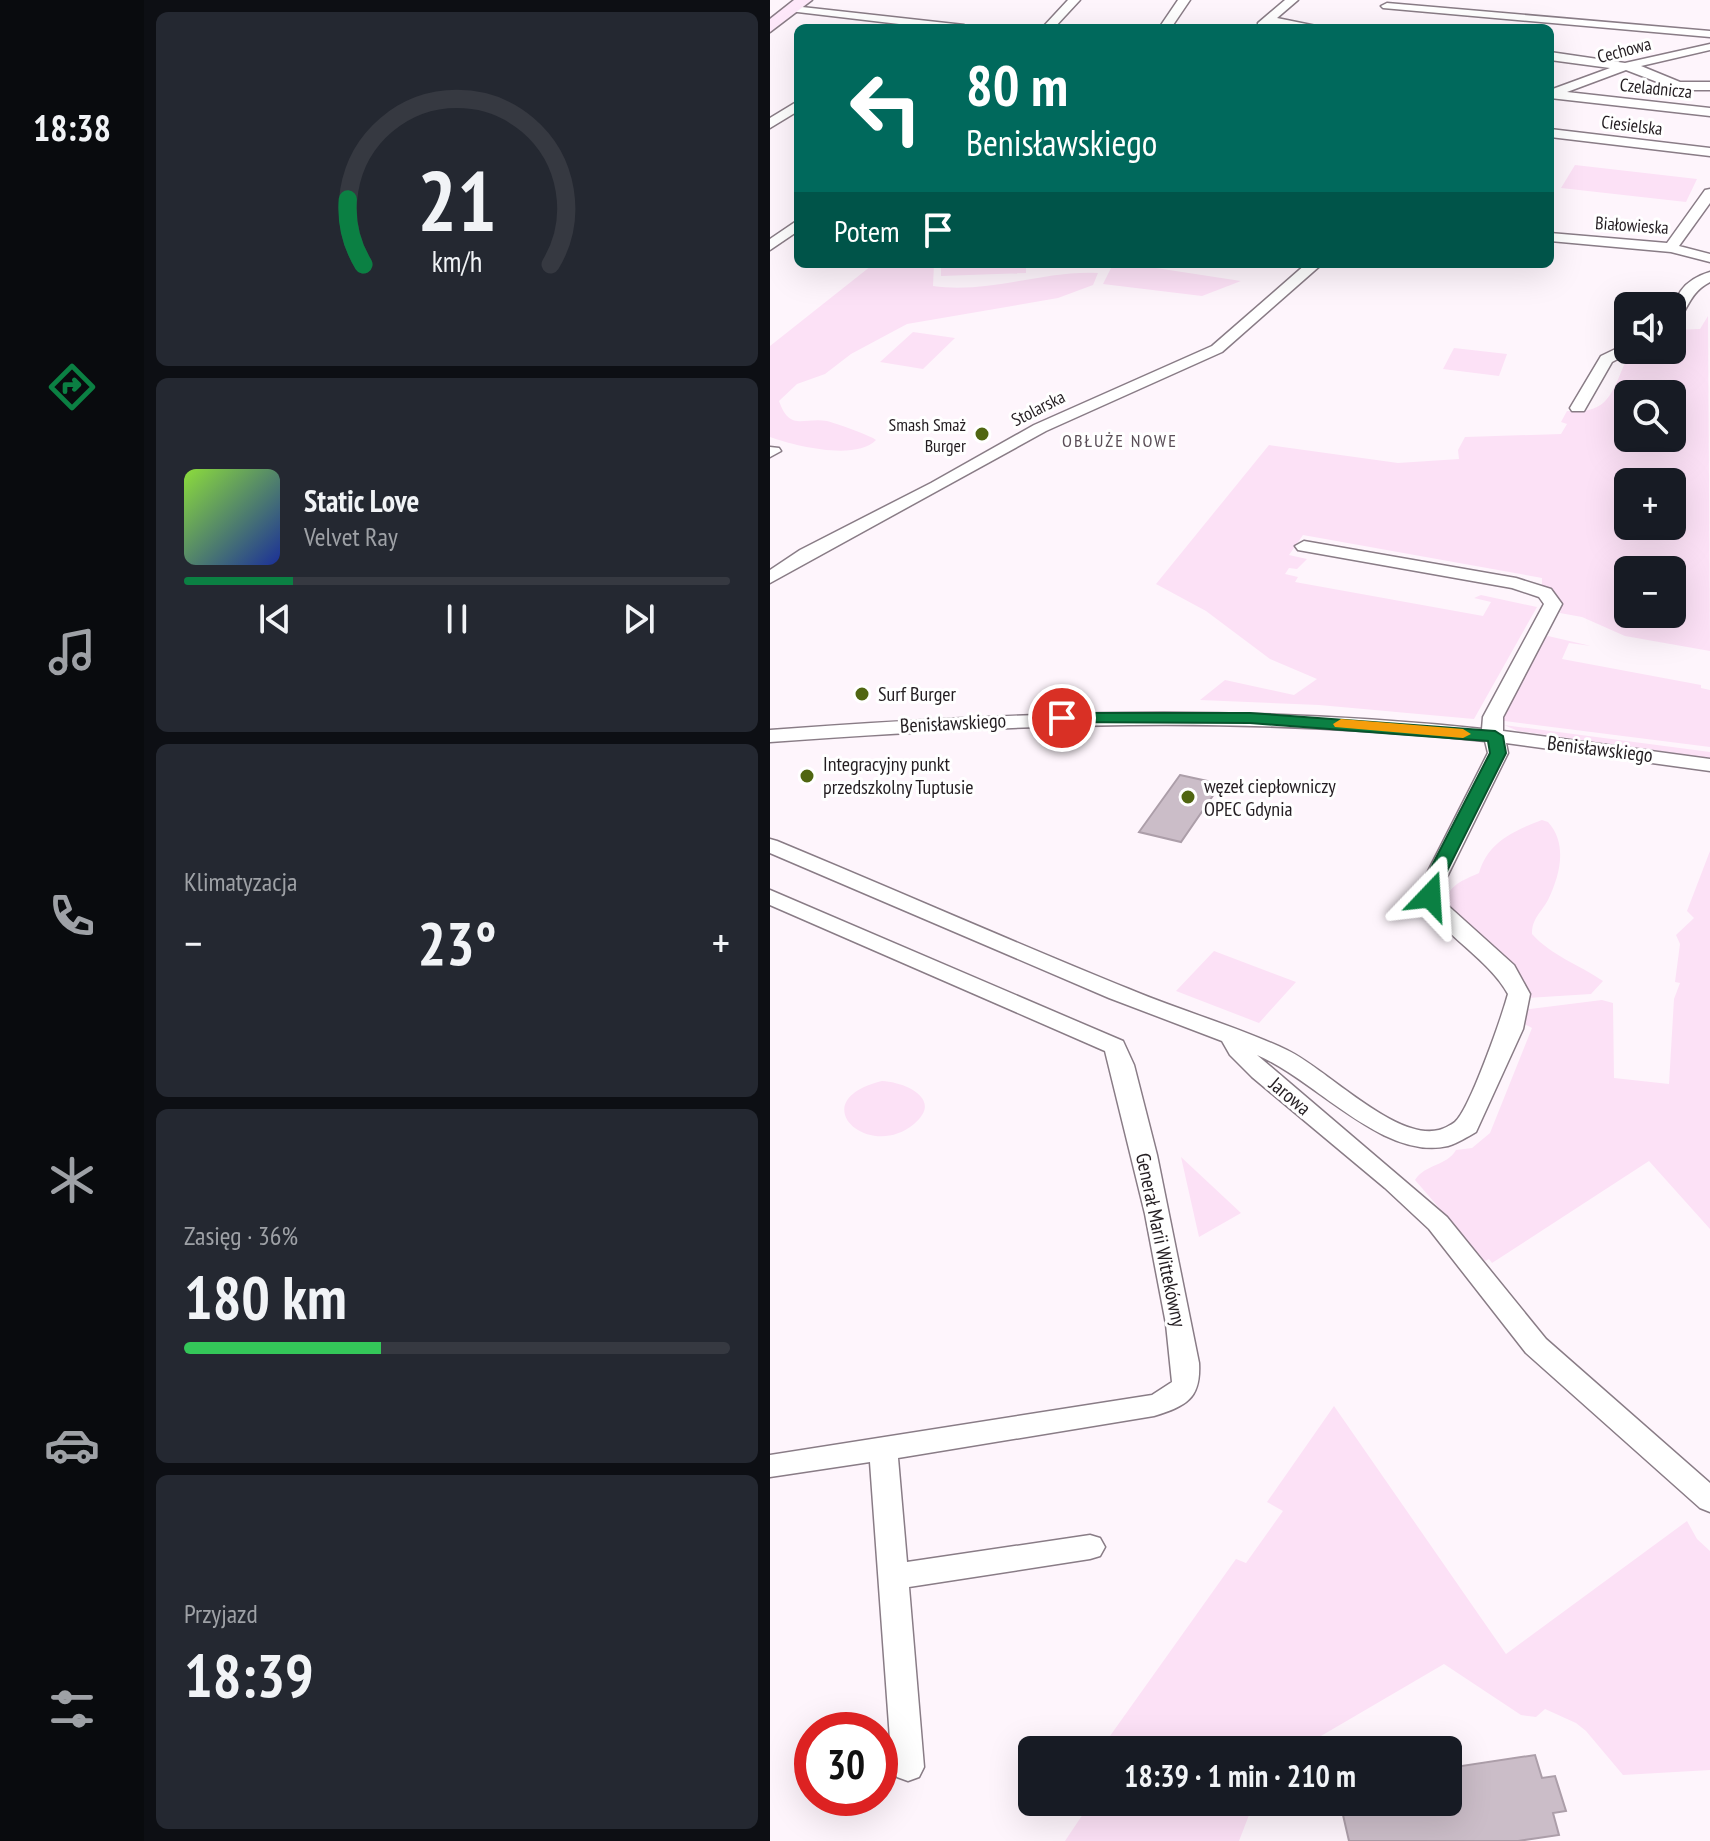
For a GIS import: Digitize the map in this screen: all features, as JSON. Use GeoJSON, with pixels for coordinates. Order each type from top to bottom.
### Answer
{"type":"FeatureCollection","features":[{"type":"Feature","properties":{"kind":"street"},"geometry":{"type":"LineString","coordinates":[[1052,24],[1074,0]]}},
{"type":"Feature","properties":{"kind":"street"},"geometry":{"type":"LineString","coordinates":[[1168,24],[1184,0]]}},
{"type":"Feature","properties":{"kind":"street"},"geometry":{"type":"LineString","coordinates":[[1264,24],[1292,0]]}},
{"type":"Feature","properties":{"kind":"street"},"geometry":{"type":"LineString","coordinates":[[770,27],[795,3]]}},
{"type":"Feature","properties":{"kind":"street"},"geometry":{"type":"LineString","coordinates":[[770,15],[795,3],[937,24]]}},
{"type":"Feature","properties":{"kind":"street"},"geometry":{"type":"LineString","coordinates":[[1387,6],[1473,24]]}},
{"type":"Feature","properties":{"kind":"street"},"geometry":{"type":"LineString","coordinates":[[1269,20],[1294,24]]}},
{"type":"Feature","properties":{"kind":"street"},"geometry":{"type":"LineString","coordinates":[[1563,43],[1710,34]]}},
{"type":"Feature","properties":{"kind":"street"},"geometry":{"type":"LineString","coordinates":[[1563,43],[1678,86],[1710,86]]}},
{"type":"Feature","properties":{"kind":"street","name":"Cechowa"},"geometry":{"type":"LineString","coordinates":[[1554,93],[1627,66],[1710,47]]}},
{"type":"Feature","properties":{"kind":"street","name":"Czeladnicza"},"geometry":{"type":"LineString","coordinates":[[1554,94],[1710,112]]}},
{"type":"Feature","properties":{"kind":"street"},"geometry":{"type":"LineString","coordinates":[[770,107],[794,109]]}},
{"type":"Feature","properties":{"kind":"street"},"geometry":{"type":"LineString","coordinates":[[770,124],[794,110]]}},
{"type":"Feature","properties":{"kind":"street","name":"Ciesielska"},"geometry":{"type":"LineString","coordinates":[[1554,133],[1710,152]]}},
{"type":"Feature","properties":{"kind":"street"},"geometry":{"type":"LineString","coordinates":[[1671,248],[1710,193]]}},
{"type":"Feature","properties":{"kind":"street"},"geometry":{"type":"LineString","coordinates":[[770,224],[794,222]]}},
{"type":"Feature","properties":{"kind":"street"},"geometry":{"type":"LineString","coordinates":[[770,246],[794,225]]}},
{"type":"Feature","properties":{"kind":"street","name":"Białowieska"},"geometry":{"type":"LineString","coordinates":[[1554,237],[1671,248],[1710,258]]}},
{"type":"Feature","properties":{"kind":"street","name":"Stolarska"},"geometry":{"type":"LineString","coordinates":[[770,578],[806,554],[937,487],[1040,428],[1217,349],[1310,268]]}},
{"type":"Feature","properties":{"kind":"street"},"geometry":{"type":"LineString","coordinates":[[1686,293],[1689,287],[1710,276]]}},
{"type":"Feature","properties":{"kind":"street"},"geometry":{"type":"LineString","coordinates":[[1578,408],[1606,359],[1614,355]]}},
{"type":"Feature","properties":{"kind":"street"},"geometry":{"type":"LineString","coordinates":[[770,845],[1121,995],[1230,1035],[1304,1068],[1365,1113],[1412,1138],[1445,1140],[1467,1126],[1511,1029],[1519,994],[1506,970],[1434,904],[1430,889],[1498,753],[1493,717],[1552,608],[1550,598],[1545,593],[1516,583],[1304,546]]}},
{"type":"Feature","properties":{"kind":"street","name":"Benisławskiego"},"geometry":{"type":"LineString","coordinates":[[770,736],[976,721],[1201,717],[1302,721],[1495,736],[1710,765]]}},
{"type":"Feature","properties":{"kind":"street","name":"Generał Marii Wittekówny"},"geometry":{"type":"LineString","coordinates":[[770,897],[1115,1046],[1121,1055],[1130,1094],[1177,1306],[1188,1374],[1185,1386],[1163,1402],[1141,1409],[770,1466]]}},
{"type":"Feature","properties":{"kind":"street","name":"Jarowa"},"geometry":{"type":"LineString","coordinates":[[1230,1035],[1238,1050],[1260,1071],[1394,1182],[1438,1223],[1536,1346],[1710,1500]]}},
{"type":"Feature","properties":{"kind":"street"},"geometry":{"type":"LineString","coordinates":[[883,1449],[908,1767]]}},
{"type":"Feature","properties":{"kind":"street"},"geometry":{"type":"LineString","coordinates":[[893,1577],[1090,1547]]}},
{"type":"Feature","properties":{"kind":"shaded area"},"geometry":{"type":"Polygon","coordinates":[[[1575,165],[1697,179],[1686,202],[1561,188],[1575,165]]]}},
{"type":"Feature","properties":{"kind":"shaded area"},"geometry":{"type":"Polygon","coordinates":[[[868,268],[934,268],[933,286],[954,288],[1098,273],[1093,285],[1058,298],[907,324],[851,354],[825,374],[797,384],[779,401],[783,411],[793,420],[827,421],[876,440],[855,450],[825,450],[770,437],[770,346],[868,268]]]}},
{"type":"Feature","properties":{"kind":"shaded area"},"geometry":{"type":"Polygon","coordinates":[[[941,268],[1026,268],[1026,273],[941,276],[941,268]]]}},
{"type":"Feature","properties":{"kind":"shaded area"},"geometry":{"type":"Polygon","coordinates":[[[1111,268],[1156,268],[1241,281],[1202,296],[1103,284],[1111,268]]]}},
{"type":"Feature","properties":{"kind":"shaded area"},"geometry":{"type":"Polygon","coordinates":[[[1708,316],[1710,651],[1625,636],[1582,617],[1560,613],[1562,604],[1556,594],[1542,587],[1542,578],[1303,535],[1289,555],[1307,559],[1297,569],[1289,568],[1285,574],[1298,577],[1295,582],[1483,616],[1491,602],[1474,598],[1481,595],[1537,607],[1474,719],[1319,705],[1200,700],[1225,680],[1294,695],[1317,679],[1270,659],[1206,611],[1156,584],[1269,445],[1398,463],[1459,459],[1458,450],[1465,437],[1561,434],[1567,424],[1561,422],[1567,411],[1594,409],[1614,388],[1614,452],[1686,452],[1686,380],[1618,380],[1625,364],[1686,364],[1686,330],[1700,329],[1708,316]]]}},
{"type":"Feature","properties":{"kind":"shaded area"},"geometry":{"type":"Polygon","coordinates":[[[913,332],[955,338],[923,369],[880,362],[913,332]]]}},
{"type":"Feature","properties":{"kind":"shaded area"},"geometry":{"type":"Polygon","coordinates":[[[1454,348],[1507,354],[1499,376],[1443,369],[1454,348]]]}},
{"type":"Feature","properties":{"kind":"shaded area"},"geometry":{"type":"Polygon","coordinates":[[[1548,636],[1591,646],[1569,643],[1562,659],[1701,685],[1701,688],[1710,690],[1710,747],[1497,720],[1543,639],[1548,636]]]}},
{"type":"Feature","properties":{"kind":"shaded area"},"geometry":{"type":"Polygon","coordinates":[[[1504,725],[1710,752],[1710,758],[1518,731],[1504,725]]]}},
{"type":"Feature","properties":{"kind":"shaded area"},"geometry":{"type":"Polygon","coordinates":[[[1542,820],[1548,822],[1554,831],[1560,860],[1552,890],[1535,920],[1532,934],[1557,954],[1603,981],[1591,994],[1527,998],[1445,904],[1453,888],[1479,873],[1489,853],[1503,839],[1542,820]]]}},
{"type":"Feature","properties":{"kind":"shaded area"},"geometry":{"type":"Polygon","coordinates":[[[1710,851],[1710,1229],[1649,1161],[1492,1263],[1489,1259],[1485,1261],[1415,1180],[1456,1150],[1472,1148],[1490,1133],[1532,1028],[1521,1022],[1523,1010],[1602,1000],[1613,1003],[1614,1078],[1669,1084],[1674,999],[1680,983],[1675,982],[1680,944],[1676,935],[1694,918],[1687,911],[1710,851]]]}},
{"type":"Feature","properties":{"kind":"shaded area"},"geometry":{"type":"Polygon","coordinates":[[[1214,951],[1296,982],[1259,1023],[1176,991],[1214,951]]]}},
{"type":"Feature","properties":{"kind":"shaded area"},"geometry":{"type":"Polygon","coordinates":[[[882,1081],[910,1088],[923,1100],[925,1107],[914,1124],[896,1134],[879,1136],[863,1132],[851,1124],[845,1113],[846,1102],[858,1090],[882,1081]]]}},
{"type":"Feature","properties":{"kind":"shaded area"},"geometry":{"type":"Polygon","coordinates":[[[1181,1157],[1241,1213],[1199,1237],[1181,1157]]]}},
{"type":"Feature","properties":{"kind":"shaded area"},"geometry":{"type":"Polygon","coordinates":[[[1334,1406],[1506,1654],[1687,1521],[1697,1539],[1710,1551],[1710,1770],[1623,1775],[1576,1723],[1545,1709],[1536,1717],[1521,1715],[1444,1664],[1321,1736],[1110,1736],[1236,1559],[1246,1563],[1283,1511],[1267,1502],[1334,1406]]]}},
{"type":"Feature","properties":{"kind":"shaded area"},"geometry":{"type":"Polygon","coordinates":[[[1082,1816],[1249,1816],[1239,1841],[1065,1841],[1082,1816]]]}},
{"type":"Feature","properties":{"kind":"building","name":"węzeł ciepłowniczy OPEC Gdynia"},"geometry":{"type":"Polygon","coordinates":[[[1180,775],[1221,784],[1181,842],[1139,832],[1180,775]]]}},
{"type":"Feature","properties":{"kind":"building"},"geometry":{"type":"Polygon","coordinates":[[[1535,1755],[1542,1778],[1555,1776],[1566,1811],[1553,1813],[1559,1835],[1518,1841],[1349,1841],[1343,1816],[1462,1816],[1462,1766],[1535,1755]]]}},
{"type":"Feature","properties":{"kind":"slow traffic"},"geometry":{"type":"LineString","coordinates":[[1341,724],[1463,734]]}},
{"type":"Feature","properties":{"kind":"place","name":"Smash Smaż Burger"},"geometry":{"type":"Point","coordinates":[982,434]}},
{"type":"Feature","properties":{"kind":"place","name":"Surf Burger"},"geometry":{"type":"Point","coordinates":[862,694]}},
{"type":"Feature","properties":{"kind":"place","name":"Integracyjny punkt przedszkolny Tuptusie"},"geometry":{"type":"Point","coordinates":[807,776]}},
{"type":"Feature","properties":{"kind":"place","name":"węzeł ciepłowniczy OPEC Gdynia"},"geometry":{"type":"Point","coordinates":[1188,797]}},
{"type":"Feature","properties":{"kind":"district","name":"OBŁUŻE NOWE"},"geometry":{"type":"Point","coordinates":[1120,440]}},
{"type":"Feature","properties":{"kind":"route"},"geometry":{"type":"LineString","coordinates":[[1062,718],[1250,718],[1495,736],[1498,753],[1433,881],[1430,896]]}}]}
